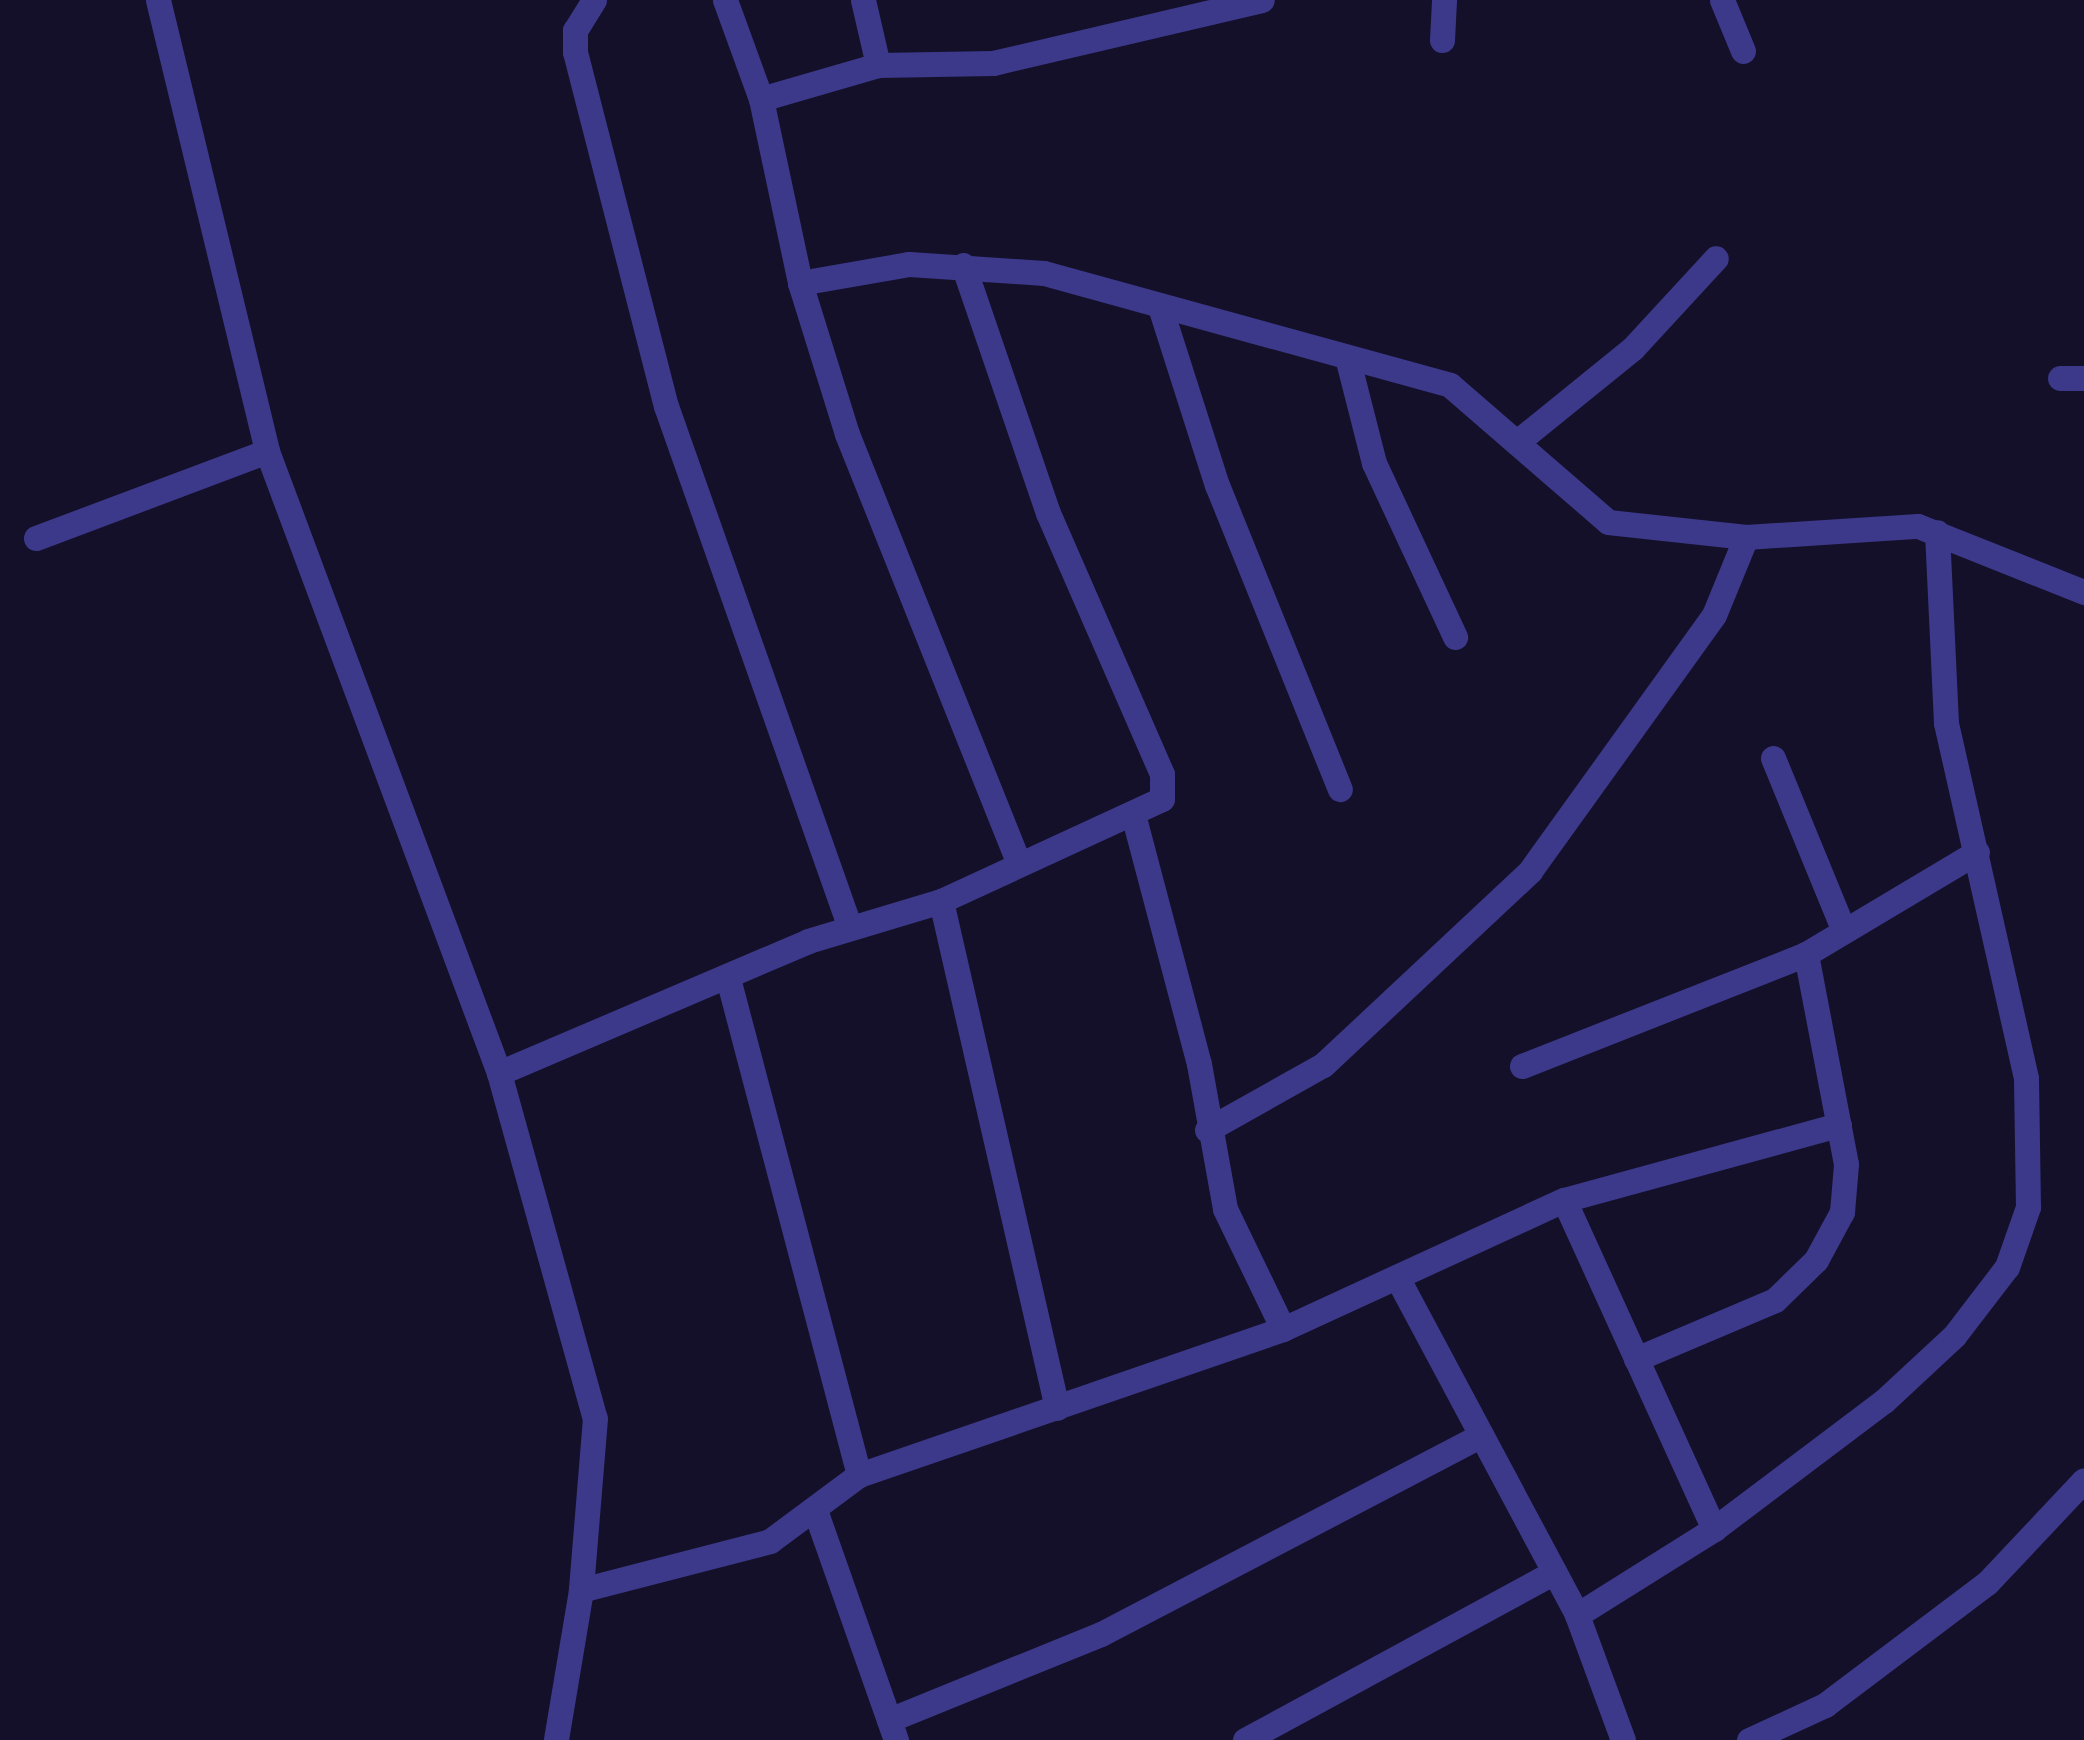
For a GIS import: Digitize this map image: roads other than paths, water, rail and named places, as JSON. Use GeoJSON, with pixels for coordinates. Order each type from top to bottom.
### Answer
{"type":"FeatureCollection","features":[{"type":"Feature","properties":{"kind":"street"},"geometry":{"type":"LineString","coordinates":[[158,0],[267,451],[499,1072],[595,1418],[581,1590],[556,1740]]}},
{"type":"Feature","properties":{"kind":"street"},"geometry":{"type":"LineString","coordinates":[[594,0],[575,30],[575,52],[666,406],[850,925]]}},
{"type":"Feature","properties":{"kind":"street"},"geometry":{"type":"LineString","coordinates":[[725,0],[761,99],[800,283],[878,525],[1019,863]]}},
{"type":"Feature","properties":{"kind":"street"},"geometry":{"type":"LineString","coordinates":[[864,0],[878,65]]}},
{"type":"Feature","properties":{"kind":"street"},"geometry":{"type":"LineString","coordinates":[[761,99],[878,65],[993,63],[1262,0]]}},
{"type":"Feature","properties":{"kind":"street"},"geometry":{"type":"LineString","coordinates":[[1442,40],[1444,0]]}},
{"type":"Feature","properties":{"kind":"street"},"geometry":{"type":"LineString","coordinates":[[1722,0],[1743,51]]}},
{"type":"Feature","properties":{"kind":"street"},"geometry":{"type":"LineString","coordinates":[[1517,442],[1633,348],[1716,258]]}},
{"type":"Feature","properties":{"kind":"street"},"geometry":{"type":"LineString","coordinates":[[800,283],[909,264],[1044,273],[1161,310],[1450,386],[1608,522],[1746,537],[1938,532],[2084,592]]}},
{"type":"Feature","properties":{"kind":"street"},"geometry":{"type":"LineString","coordinates":[[499,1072],[728,982],[850,925],[941,901],[1019,863],[1134,818],[1162,799],[1162,774],[1048,513],[963,265]]}},
{"type":"Feature","properties":{"kind":"street"},"geometry":{"type":"LineString","coordinates":[[1161,310],[1211,466],[1340,789]]}},
{"type":"Feature","properties":{"kind":"street"},"geometry":{"type":"LineString","coordinates":[[1346,356],[1374,463],[1455,637]]}},
{"type":"Feature","properties":{"kind":"street"},"geometry":{"type":"LineString","coordinates":[[36,538],[267,451]]}},
{"type":"Feature","properties":{"kind":"street"},"geometry":{"type":"LineString","coordinates":[[1577,1615],[1714,1529],[1884,1400],[1954,1336],[2008,1267],[2028,1206],[2026,1078],[1946,722],[1938,532]]}},
{"type":"Feature","properties":{"kind":"street"},"geometry":{"type":"LineString","coordinates":[[1207,1130],[1323,1065],[1530,871],[1714,615],[1746,537]]}},
{"type":"Feature","properties":{"kind":"street"},"geometry":{"type":"LineString","coordinates":[[1774,758],[1844,931]]}},
{"type":"Feature","properties":{"kind":"street"},"geometry":{"type":"LineString","coordinates":[[1134,818],[1200,1064],[1207,1130],[1224,1209],[1283,1329]]}},
{"type":"Feature","properties":{"kind":"street"},"geometry":{"type":"LineString","coordinates":[[1522,1066],[1806,954],[1978,852]]}},
{"type":"Feature","properties":{"kind":"street"},"geometry":{"type":"LineString","coordinates":[[941,901],[1057,1408]]}},
{"type":"Feature","properties":{"kind":"street"},"geometry":{"type":"LineString","coordinates":[[1636,1358],[1776,1300],[1816,1260],[1842,1212],[1839,1124],[1806,954]]}},
{"type":"Feature","properties":{"kind":"street"},"geometry":{"type":"LineString","coordinates":[[728,982],[859,1474]]}},
{"type":"Feature","properties":{"kind":"street"},"geometry":{"type":"LineString","coordinates":[[581,1590],[770,1541],[859,1474],[1283,1329],[1399,1280],[1478,1233],[1564,1200],[1839,1124]]}},
{"type":"Feature","properties":{"kind":"street"},"geometry":{"type":"LineString","coordinates":[[1564,1200],[1714,1529]]}},
{"type":"Feature","properties":{"kind":"street"},"geometry":{"type":"LineString","coordinates":[[1399,1280],[1577,1615],[1623,1740]]}},
{"type":"Feature","properties":{"kind":"street"},"geometry":{"type":"LineString","coordinates":[[815,1510],[892,1730],[1101,1634],[1482,1435]]}},
{"type":"Feature","properties":{"kind":"street"},"geometry":{"type":"LineString","coordinates":[[1749,1740],[1826,1705],[1988,1583],[2084,1480]]}},
{"type":"Feature","properties":{"kind":"street"},"geometry":{"type":"LineString","coordinates":[[1245,1740],[1554,1572]]}}]}
